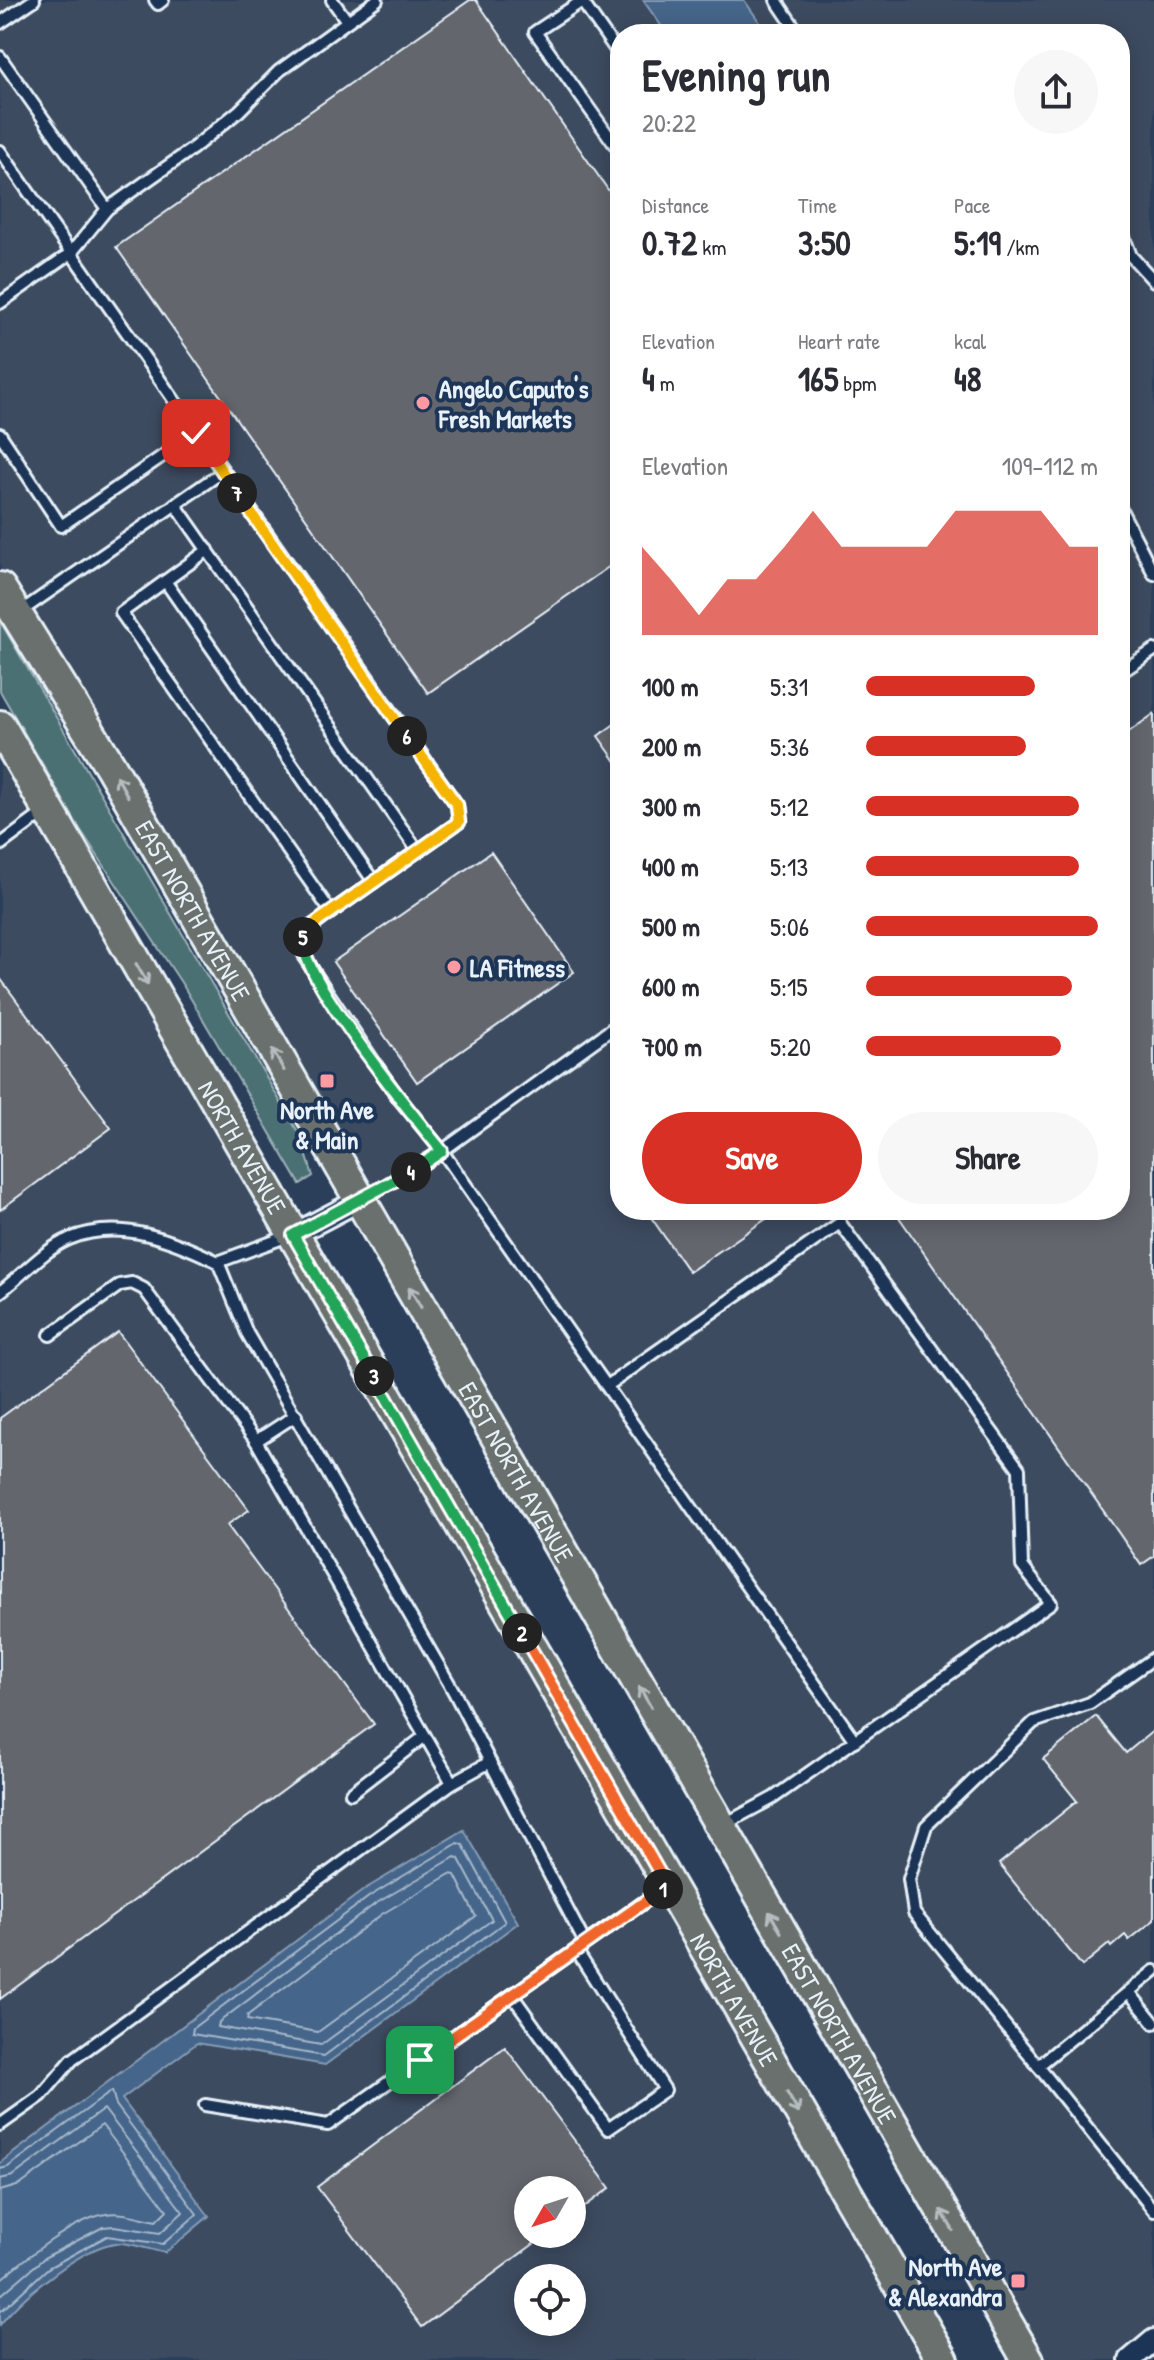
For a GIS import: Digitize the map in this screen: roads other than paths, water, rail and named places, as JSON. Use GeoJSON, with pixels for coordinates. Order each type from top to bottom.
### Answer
{"type":"FeatureCollection","features":[{"type":"Feature","properties":{"kind":"main road","name":"EAST NORTH AVENUE"},"geometry":{"type":"LineString","coordinates":[[0,588],[111,767],[358,1201],[1028,2360]]}},
{"type":"Feature","properties":{"kind":"main road","name":"NORTH AVENUE"},"geometry":{"type":"LineString","coordinates":[[0,726],[943,2360]]}},
{"type":"Feature","properties":{"kind":"street"},"geometry":{"type":"LineString","coordinates":[[293,1235],[358,1201]]}},
{"type":"Feature","properties":{"kind":"street"},"geometry":{"type":"LineString","coordinates":[[1130,2360],[1154,2340]]}},
{"type":"Feature","properties":{"kind":"lane"},"geometry":{"type":"LineString","coordinates":[[0,23],[34,0]]}},
{"type":"Feature","properties":{"kind":"lane"},"geometry":{"type":"LineString","coordinates":[[155,0],[158,4],[163,0]]}},
{"type":"Feature","properties":{"kind":"lane"},"geometry":{"type":"LineString","coordinates":[[332,0],[347,21]]}},
{"type":"Feature","properties":{"kind":"lane"},"geometry":{"type":"LineString","coordinates":[[0,303],[71,253],[107,209],[239,111],[279,71],[377,0]]}},
{"type":"Feature","properties":{"kind":"lane"},"geometry":{"type":"LineString","coordinates":[[610,42],[581,0],[535,32],[610,138]]}},
{"type":"Feature","properties":{"kind":"lane"},"geometry":{"type":"LineString","coordinates":[[776,0],[792,24]]}},
{"type":"Feature","properties":{"kind":"lane"},"geometry":{"type":"LineString","coordinates":[[0,57],[107,209]]}},
{"type":"Feature","properties":{"kind":"lane"},"geometry":{"type":"LineString","coordinates":[[0,151],[457,805],[459,822],[303,934],[301,946],[306,960],[399,1099],[442,1151],[855,1741]]}},
{"type":"Feature","properties":{"kind":"lane"},"geometry":{"type":"LineString","coordinates":[[1130,253],[1154,281]]}},
{"type":"Feature","properties":{"kind":"lane"},"geometry":{"type":"LineString","coordinates":[[0,434],[61,526],[196,433]]}},
{"type":"Feature","properties":{"kind":"lane"},"geometry":{"type":"LineString","coordinates":[[17,614],[222,472]]}},
{"type":"Feature","properties":{"kind":"lane"},"geometry":{"type":"LineString","coordinates":[[175,504],[418,851]]}},
{"type":"Feature","properties":{"kind":"lane"},"geometry":{"type":"LineString","coordinates":[[1130,527],[1154,574]]}},
{"type":"Feature","properties":{"kind":"lane"},"geometry":{"type":"LineString","coordinates":[[208,550],[121,613],[331,912]]}},
{"type":"Feature","properties":{"kind":"lane"},"geometry":{"type":"LineString","coordinates":[[165,581],[374,882]]}},
{"type":"Feature","properties":{"kind":"lane"},"geometry":{"type":"LineString","coordinates":[[1130,666],[1154,650]]}},
{"type":"Feature","properties":{"kind":"lane"},"geometry":{"type":"LineString","coordinates":[[0,845],[47,810]]}},
{"type":"Feature","properties":{"kind":"lane"},"geometry":{"type":"LineString","coordinates":[[358,1201],[393,1184],[442,1151],[610,1030]]}},
{"type":"Feature","properties":{"kind":"lane"},"geometry":{"type":"LineString","coordinates":[[607,1386],[840,1223],[1019,1469],[1022,1566],[1051,1603],[773,1798],[719,1826]]}},
{"type":"Feature","properties":{"kind":"lane"},"geometry":{"type":"LineString","coordinates":[[0,1292],[68,1240],[99,1232],[134,1232],[175,1241],[218,1262],[247,1333],[490,1762],[581,1946],[665,2090],[608,2129],[512,1995]]}},
{"type":"Feature","properties":{"kind":"lane"},"geometry":{"type":"LineString","coordinates":[[218,1262],[293,1235]]}},
{"type":"Feature","properties":{"kind":"lane"},"geometry":{"type":"LineString","coordinates":[[50,1335],[120,1285],[132,1283],[144,1289],[256,1441],[452,1783]]}},
{"type":"Feature","properties":{"kind":"lane"},"geometry":{"type":"LineString","coordinates":[[256,1441],[296,1415]]}},
{"type":"Feature","properties":{"kind":"lane"},"geometry":{"type":"LineString","coordinates":[[1154,1658],[1090,1703],[1034,1722],[926,1826],[909,1879],[914,1913],[1154,2211]]}},
{"type":"Feature","properties":{"kind":"lane"},"geometry":{"type":"LineString","coordinates":[[351,1793],[425,1736]]}},
{"type":"Feature","properties":{"kind":"lane"},"geometry":{"type":"LineString","coordinates":[[0,2125],[41,2096],[72,2060],[452,1783],[490,1762]]}},
{"type":"Feature","properties":{"kind":"lane"},"geometry":{"type":"LineString","coordinates":[[205,2105],[328,2125],[667,1886]]}},
{"type":"Feature","properties":{"kind":"lane"},"geometry":{"type":"LineString","coordinates":[[1038,2066],[1154,1971]]}},
{"type":"Feature","properties":{"kind":"lane"},"geometry":{"type":"LineString","coordinates":[[1129,1992],[1154,2023]]}},
{"type":"Feature","properties":{"kind":"water"},"geometry":{"type":"Polygon","coordinates":[[[643,0],[744,0],[761,24],[660,24],[643,0]]]}},
{"type":"Feature","properties":{"kind":"water"},"geometry":{"type":"Polygon","coordinates":[[[464,1830],[518,1923],[325,2065],[197,2043],[122,2099],[209,2216],[165,2253],[116,2243],[81,2256],[35,2290],[0,2325],[0,2163],[365,1889],[464,1830]]]}},
{"type":"Feature","properties":{"kind":"place","name":"Angelo Caputo's Fresh Markets"},"geometry":{"type":"Point","coordinates":[423,403]}},
{"type":"Feature","properties":{"kind":"place","name":"LA Fitness"},"geometry":{"type":"Point","coordinates":[454,967]}},
{"type":"Feature","properties":{"kind":"place","name":"North Ave & Main"},"geometry":{"type":"Point","coordinates":[327,1081]}},
{"type":"Feature","properties":{"kind":"place","name":"North Ave & Alexandra"},"geometry":{"type":"Point","coordinates":[1018,2281]}}]}
